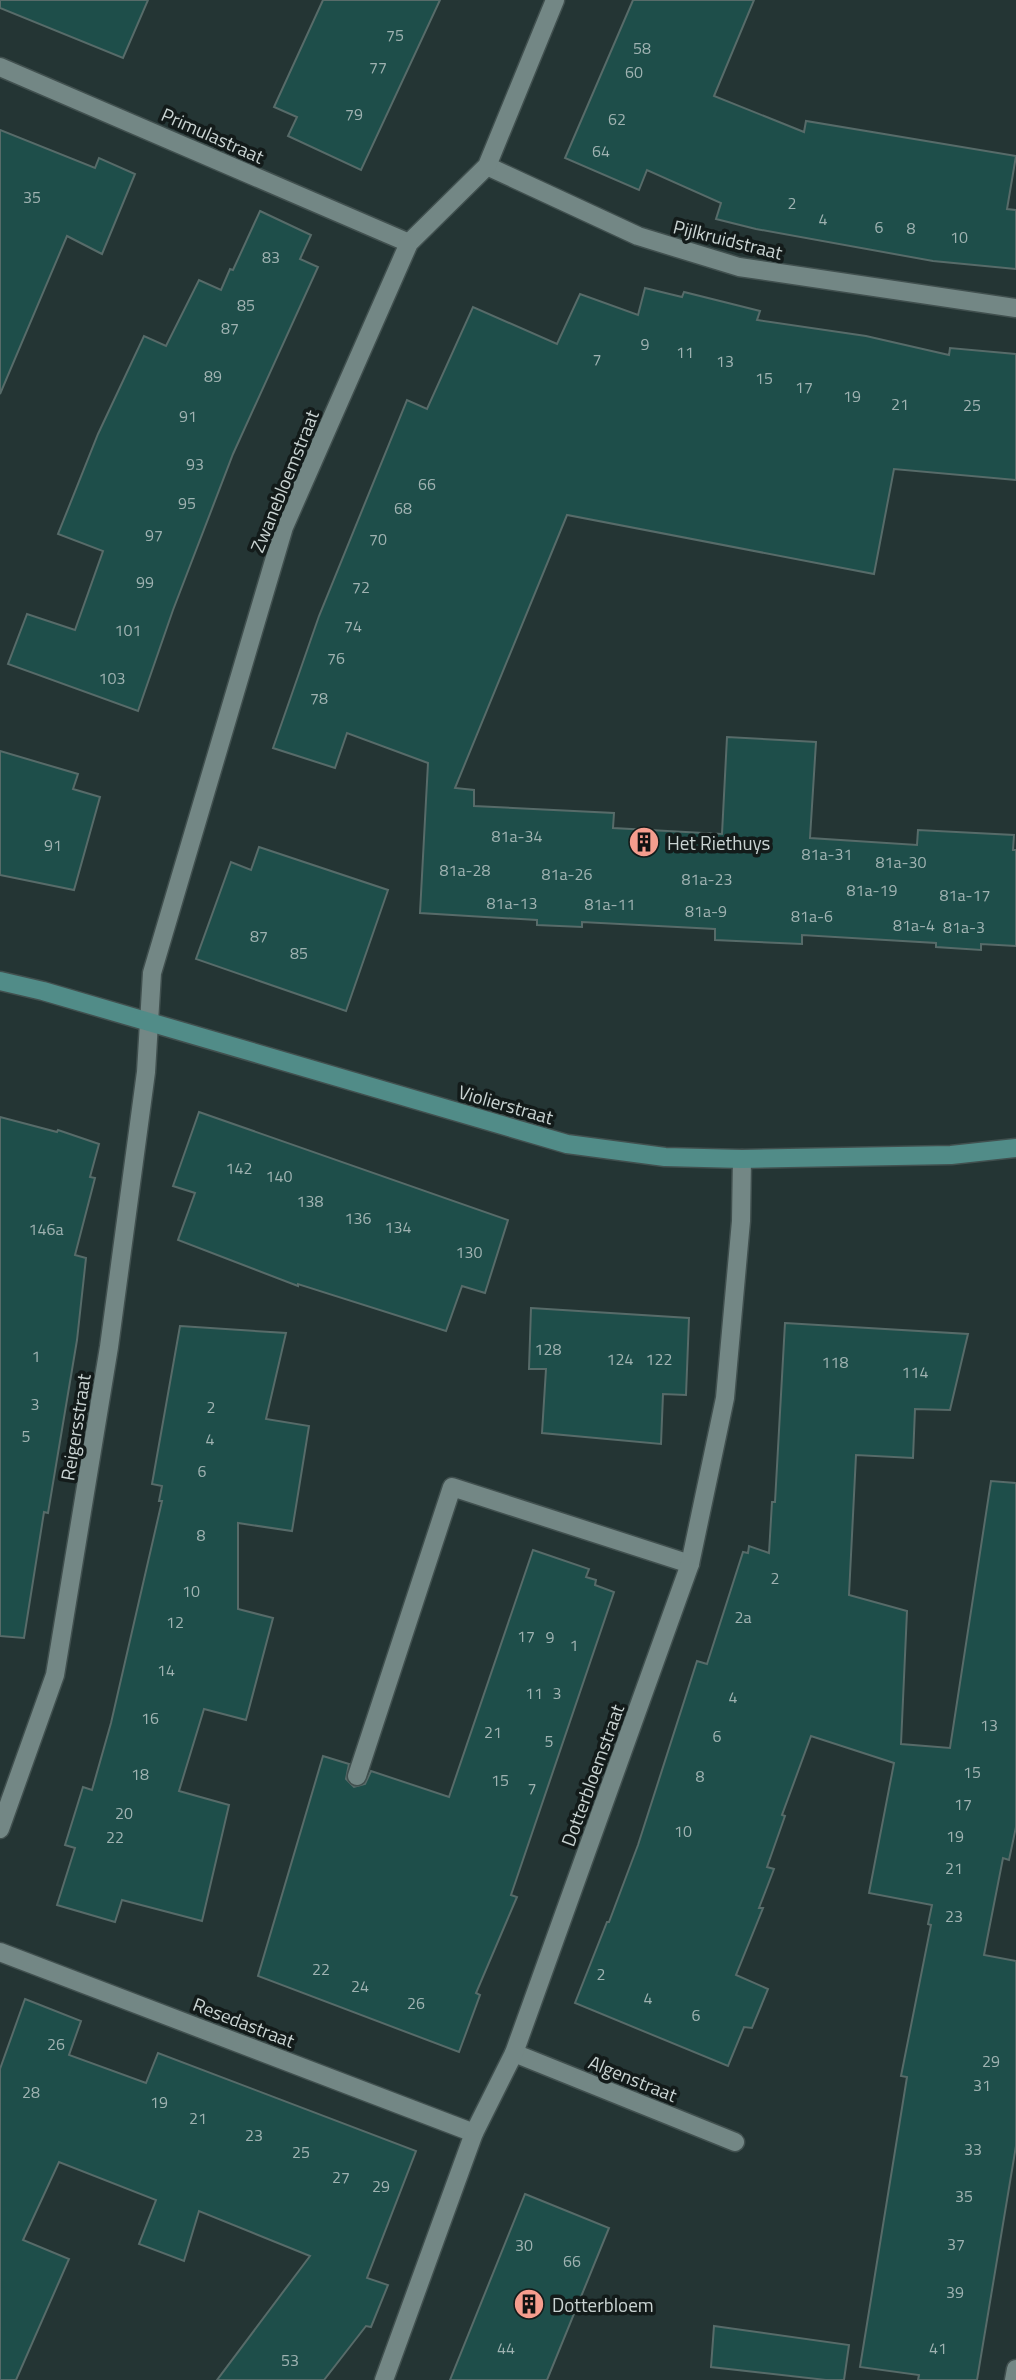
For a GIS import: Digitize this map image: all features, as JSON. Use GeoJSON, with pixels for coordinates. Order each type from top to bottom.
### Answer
{"type":"FeatureCollection","features":[{"type":"Feature","properties":{"kind":"main road","name":"Violierstraat"},"geometry":{"type":"LineString","coordinates":[[0,981],[43,990],[567,1144],[665,1157],[742,1159],[951,1155],[1016,1148]]}},
{"type":"Feature","properties":{"kind":"street","name":"Zwanebloemstraat"},"geometry":{"type":"LineString","coordinates":[[149,1022],[152,973],[284,527],[409,243],[487,166],[555,0]]}},
{"type":"Feature","properties":{"kind":"street","name":"Primulastraat"},"geometry":{"type":"LineString","coordinates":[[0,67],[409,243]]}},
{"type":"Feature","properties":{"kind":"street","name":"Pijlkruidstraat"},"geometry":{"type":"LineString","coordinates":[[487,166],[638,236],[739,267],[1016,308]]}},
{"type":"Feature","properties":{"kind":"street","name":"Reigersstraat"},"geometry":{"type":"LineString","coordinates":[[0,1829],[55,1675],[109,1347],[146,1072],[149,1022]]}},
{"type":"Feature","properties":{"kind":"street","name":"Dotterbloemstraat"},"geometry":{"type":"LineString","coordinates":[[384,2380],[474,2133],[514,2053],[690,1564],[725,1398],[741,1221],[742,1159]]}},
{"type":"Feature","properties":{"kind":"street"},"geometry":{"type":"LineString","coordinates":[[356,1776],[452,1487],[690,1564]]}},
{"type":"Feature","properties":{"kind":"street","name":"Resedastraat"},"geometry":{"type":"LineString","coordinates":[[0,1952],[474,2133]]}},
{"type":"Feature","properties":{"kind":"street","name":"Algenstraat"},"geometry":{"type":"LineString","coordinates":[[514,2053],[735,2142]]}},
{"type":"Feature","properties":{"kind":"street"},"geometry":{"type":"LineString","coordinates":[[1014,2380],[1016,2369]]}},
{"type":"Feature","properties":{"kind":"building"},"geometry":{"type":"Polygon","coordinates":[[[0,0],[148,0],[123,58],[0,8],[0,0]]]}},
{"type":"Feature","properties":{"kind":"building"},"geometry":{"type":"Polygon","coordinates":[[[323,0],[440,0],[361,170],[288,136],[297,117],[274,107],[323,0]]]}},
{"type":"Feature","properties":{"kind":"building"},"geometry":{"type":"Polygon","coordinates":[[[633,0],[754,0],[714,96],[804,132],[806,121],[1016,156],[1007,209],[1016,210],[1016,269],[933,261],[756,229],[716,219],[721,203],[647,170],[639,190],[565,158],[633,0]]]}},
{"type":"Feature","properties":{"kind":"building"},"geometry":{"type":"Polygon","coordinates":[[[0,130],[95,168],[99,158],[135,174],[102,254],[67,236],[0,394],[0,130]]]}},
{"type":"Feature","properties":{"kind":"building"},"geometry":{"type":"Polygon","coordinates":[[[260,211],[311,235],[300,259],[318,267],[233,454],[173,610],[138,711],[8,664],[27,614],[75,630],[103,551],[58,534],[98,434],[144,336],[166,346],[199,280],[221,290],[260,211]]]}},
{"type":"Feature","properties":{"kind":"building"},"geometry":{"type":"Polygon","coordinates":[[[645,288],[682,297],[684,292],[760,311],[757,320],[866,336],[949,355],[950,348],[1016,354],[1016,480],[894,469],[874,574],[567,515],[455,788],[474,790],[474,806],[614,813],[613,828],[722,834],[727,737],[816,742],[810,838],[917,845],[918,830],[1014,835],[1016,946],[981,944],[981,950],[936,947],[936,943],[802,935],[802,944],[715,940],[715,929],[582,922],[582,927],[537,925],[537,920],[420,913],[428,763],[347,733],[335,768],[273,748],[319,616],[407,400],[427,409],[473,307],[557,344],[580,294],[638,315],[645,288]]]}},
{"type":"Feature","properties":{"kind":"building"},"geometry":{"type":"Polygon","coordinates":[[[0,751],[78,774],[73,789],[100,797],[74,890],[0,875],[0,751]]]}},
{"type":"Feature","properties":{"kind":"building"},"geometry":{"type":"Polygon","coordinates":[[[259,847],[388,890],[346,1011],[196,959],[231,862],[251,870],[259,847]]]}},
{"type":"Feature","properties":{"kind":"building"},"geometry":{"type":"Polygon","coordinates":[[[199,1112],[508,1220],[485,1293],[462,1286],[446,1331],[298,1286],[178,1240],[195,1193],[173,1186],[199,1112]]]}},
{"type":"Feature","properties":{"kind":"building"},"geometry":{"type":"Polygon","coordinates":[[[0,1117],[57,1132],[58,1130],[99,1144],[90,1177],[95,1178],[75,1255],[86,1258],[77,1340],[48,1513],[44,1512],[24,1638],[0,1636],[0,1117]]]}},
{"type":"Feature","properties":{"kind":"building"},"geometry":{"type":"Polygon","coordinates":[[[531,1308],[689,1318],[686,1395],[663,1394],[661,1444],[542,1433],[546,1369],[529,1369],[531,1308]]]}},
{"type":"Feature","properties":{"kind":"building"},"geometry":{"type":"Polygon","coordinates":[[[785,1323],[968,1334],[950,1410],[915,1409],[913,1458],[856,1455],[849,1595],[907,1611],[901,1744],[950,1748],[991,1481],[1016,1483],[1016,1827],[1009,1860],[1003,1858],[984,1955],[1016,1961],[1016,2146],[977,2380],[918,2380],[919,2375],[860,2367],[907,2077],[901,2076],[931,1925],[928,1924],[932,1905],[869,1893],[894,1763],[811,1736],[782,1815],[785,1816],[767,1867],[774,1869],[759,1908],[763,1908],[736,1975],[768,1989],[752,2028],[744,2027],[728,2066],[575,2003],[638,1845],[697,1661],[707,1664],[743,1552],[748,1553],[749,1546],[769,1553],[772,1502],[775,1502],[785,1323]]]}},
{"type":"Feature","properties":{"kind":"building"},"geometry":{"type":"Polygon","coordinates":[[[180,1326],[286,1333],[266,1419],[309,1426],[292,1531],[238,1523],[238,1609],[273,1618],[246,1720],[204,1709],[179,1791],[229,1805],[202,1921],[122,1900],[115,1922],[57,1905],[75,1848],[65,1845],[83,1787],[92,1790],[111,1723],[162,1501],[159,1501],[162,1486],[152,1484],[180,1326]]]}},
{"type":"Feature","properties":{"kind":"building"},"geometry":{"type":"Polygon","coordinates":[[[533,1550],[589,1569],[586,1577],[596,1580],[595,1585],[614,1592],[511,1895],[517,1897],[476,1993],[480,1995],[459,2052],[258,1976],[323,1756],[349,1764],[346,1779],[354,1787],[365,1784],[371,1771],[449,1797],[533,1550]]]}},
{"type":"Feature","properties":{"kind":"building"},"geometry":{"type":"Polygon","coordinates":[[[25,1999],[81,2021],[69,2055],[146,2083],[158,2053],[416,2151],[367,2278],[388,2285],[371,2327],[366,2326],[324,2380],[217,2380],[310,2256],[199,2211],[184,2261],[139,2244],[156,2200],[59,2162],[23,2240],[69,2259],[16,2380],[0,2380],[0,2069],[25,1999]]]}},
{"type":"Feature","properties":{"kind":"building","name":"Dotterbloem"},"geometry":{"type":"Polygon","coordinates":[[[525,2194],[609,2228],[547,2380],[450,2380],[525,2194]]]}},
{"type":"Feature","properties":{"kind":"building"},"geometry":{"type":"Polygon","coordinates":[[[714,2326],[849,2345],[844,2380],[711,2367],[714,2326]]]}},
{"type":"Feature","properties":{"kind":"place","name":"Het Riethuys"},"geometry":{"type":"Point","coordinates":[644,842]}},
{"type":"Feature","properties":{"kind":"place","name":"Dotterbloem"},"geometry":{"type":"Point","coordinates":[529,2304]}}]}
